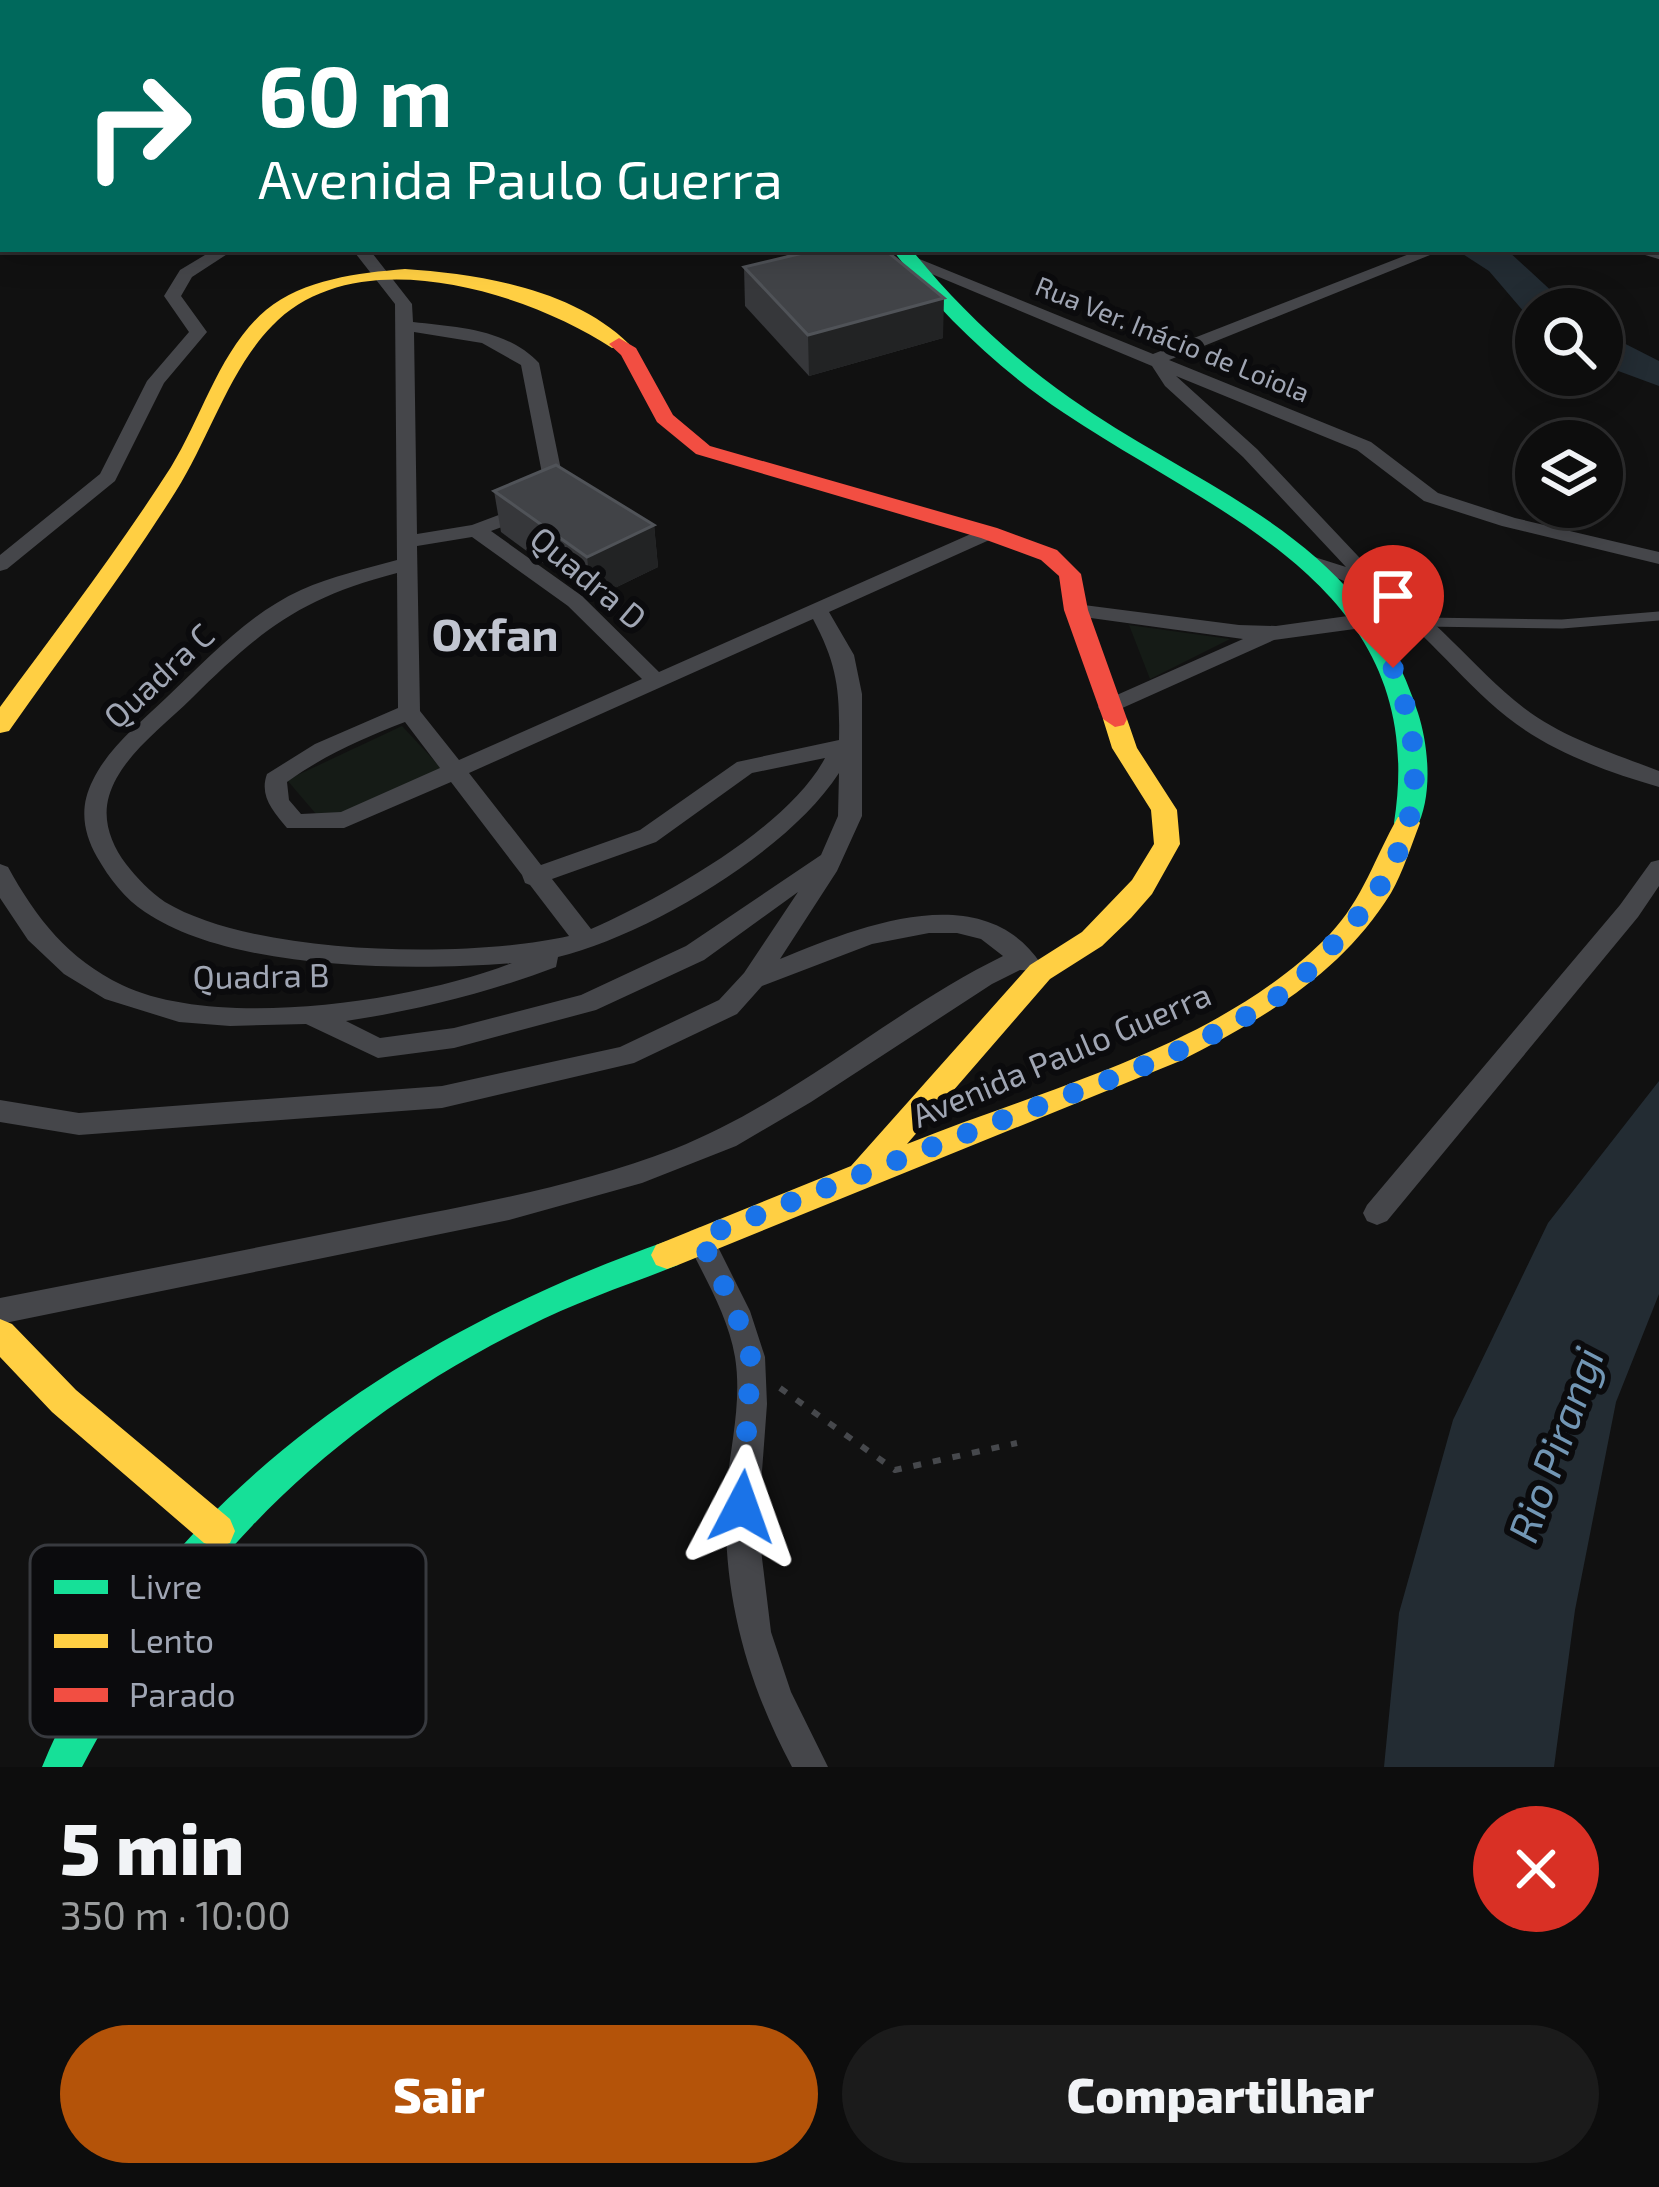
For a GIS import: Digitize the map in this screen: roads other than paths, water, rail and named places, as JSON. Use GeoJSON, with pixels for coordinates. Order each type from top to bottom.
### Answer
{"type":"FeatureCollection","features":[{"type":"Feature","properties":{"kind":"street"},"geometry":{"type":"LineString","coordinates":[[0,565],[108,477],[156,381],[198,332],[172,296],[186,274],[222,252]]}},
{"type":"Feature","properties":{"kind":"street"},"geometry":{"type":"LineString","coordinates":[[363,252],[403,304],[410,712],[577,943]]}},
{"type":"Feature","properties":{"kind":"street"},"geometry":{"type":"LineString","coordinates":[[1429,252],[1157,359],[1171,382],[1250,453],[1377,588],[1424,622],[1520,716],[1556,737],[1659,779]]}},
{"type":"Feature","properties":{"kind":"street","name":"Rua Ver. Inácio de Loiola"},"geometry":{"type":"LineString","coordinates":[[906,255],[1364,446],[1420,492],[1449,504],[1659,558]]}},
{"type":"Feature","properties":{"kind":"street","name":"Avenida Paulo Guerra"},"geometry":{"type":"LineString","coordinates":[[206,1545],[304,1451],[415,1375],[520,1314],[1214,1033],[1277,998],[1367,908],[1411,820],[1418,769],[1408,710],[1393,668],[1362,621],[1305,560],[1240,508],[1106,430],[1004,360],[906,255]]}},
{"type":"Feature","properties":{"kind":"street"},"geometry":{"type":"LineString","coordinates":[[403,304],[428,274]]}},
{"type":"Feature","properties":{"kind":"street"},"geometry":{"type":"LineString","coordinates":[[0,724],[184,463],[232,374],[273,313],[307,294],[384,275],[428,274],[497,284],[602,330],[629,352],[664,418],[703,451],[989,533],[1062,565],[1070,574],[1076,610],[1125,748],[1164,810],[1166,844],[1142,887],[1092,939],[1031,966],[980,978],[818,1086],[726,1138],[677,1158],[471,1216],[0,1311]]}},
{"type":"Feature","properties":{"kind":"street","name":"Quadra C"},"geometry":{"type":"LineString","coordinates":[[405,326],[488,339],[519,352],[530,363],[558,485],[549,503],[406,553],[292,602],[247,637],[110,768],[97,794],[93,824],[108,857],[133,890],[160,911],[204,929],[294,949],[481,955],[577,943]]}},
{"type":"Feature","properties":{"kind":"street","name":"Quadra D"},"geometry":{"type":"LineString","coordinates":[[476,530],[575,601],[655,680]]}},
{"type":"Feature","properties":{"kind":"street"},"geometry":{"type":"LineString","coordinates":[[410,712],[337,741],[291,767],[275,779],[278,802],[295,822],[344,820],[989,533]]}},
{"type":"Feature","properties":{"kind":"street"},"geometry":{"type":"LineString","coordinates":[[1305,560],[1377,588]]}},
{"type":"Feature","properties":{"kind":"street"},"geometry":{"type":"LineString","coordinates":[[0,1111],[79,1124],[442,1097],[625,1055],[710,1017],[753,980],[835,853],[850,816],[846,746],[851,694],[843,655],[818,608]]}},
{"type":"Feature","properties":{"kind":"street"},"geometry":{"type":"LineString","coordinates":[[1076,610],[1276,633],[1362,621]]}},
{"type":"Feature","properties":{"kind":"street"},"geometry":{"type":"LineString","coordinates":[[1109,707],[1276,633]]}},
{"type":"Feature","properties":{"kind":"street"},"geometry":{"type":"LineString","coordinates":[[533,877],[648,836],[745,767],[846,746]]}},
{"type":"Feature","properties":{"kind":"street","name":"Quadra B"},"geometry":{"type":"LineString","coordinates":[[0,873],[34,929],[60,959],[131,1000],[202,1015],[360,1009],[465,986],[542,962],[660,907],[776,831],[820,788],[846,746]]}},
{"type":"Feature","properties":{"kind":"street"},"geometry":{"type":"LineString","coordinates":[[305,1013],[378,1048],[454,1038],[587,1003],[695,952],[770,904],[835,853]]}},
{"type":"Feature","properties":{"kind":"street"},"geometry":{"type":"LineString","coordinates":[[1377,1213],[1615,929],[1659,868]]}},
{"type":"Feature","properties":{"kind":"street"},"geometry":{"type":"LineString","coordinates":[[753,980],[882,932],[938,925],[989,932],[1031,966]]}},
{"type":"Feature","properties":{"kind":"street"},"geometry":{"type":"LineString","coordinates":[[863,1173],[1031,966]]}},
{"type":"Feature","properties":{"kind":"street"},"geometry":{"type":"LineString","coordinates":[[700,1238],[733,1304],[751,1358],[742,1507],[746,1607],[771,1693],[811,1767]]}},
{"type":"Feature","properties":{"kind":"street"},"geometry":{"type":"LineString","coordinates":[[0,1334],[64,1401],[217,1531]]}},
{"type":"Feature","properties":{"kind":"street","name":"Avenida Paulo Guerra"},"geometry":{"type":"LineString","coordinates":[[61,1767],[78,1737]]}},
{"type":"Feature","properties":{"kind":"lane"},"geometry":{"type":"LineString","coordinates":[[1424,622],[1580,624],[1659,616]]}},
{"type":"Feature","properties":{"kind":"water"},"geometry":{"type":"Polygon","coordinates":[[[1460,252],[1509,252],[1548,288],[1515,288],[1515,301],[1489,271],[1460,252]]]}},
{"type":"Feature","properties":{"kind":"water"},"geometry":{"type":"Polygon","coordinates":[[[1623,343],[1659,361],[1659,386],[1623,373],[1623,343]]]}},
{"type":"Feature","properties":{"kind":"water","name":"Rio Pirangi"},"geometry":{"type":"Polygon","coordinates":[[[1659,1081],[1659,1294],[1616,1402],[1575,1610],[1554,1767],[1384,1767],[1399,1613],[1453,1420],[1548,1223],[1659,1081]]]}},
{"type":"Feature","properties":{"kind":"district","name":"Oxfan"},"geometry":{"type":"Point","coordinates":[495,633]}}]}
